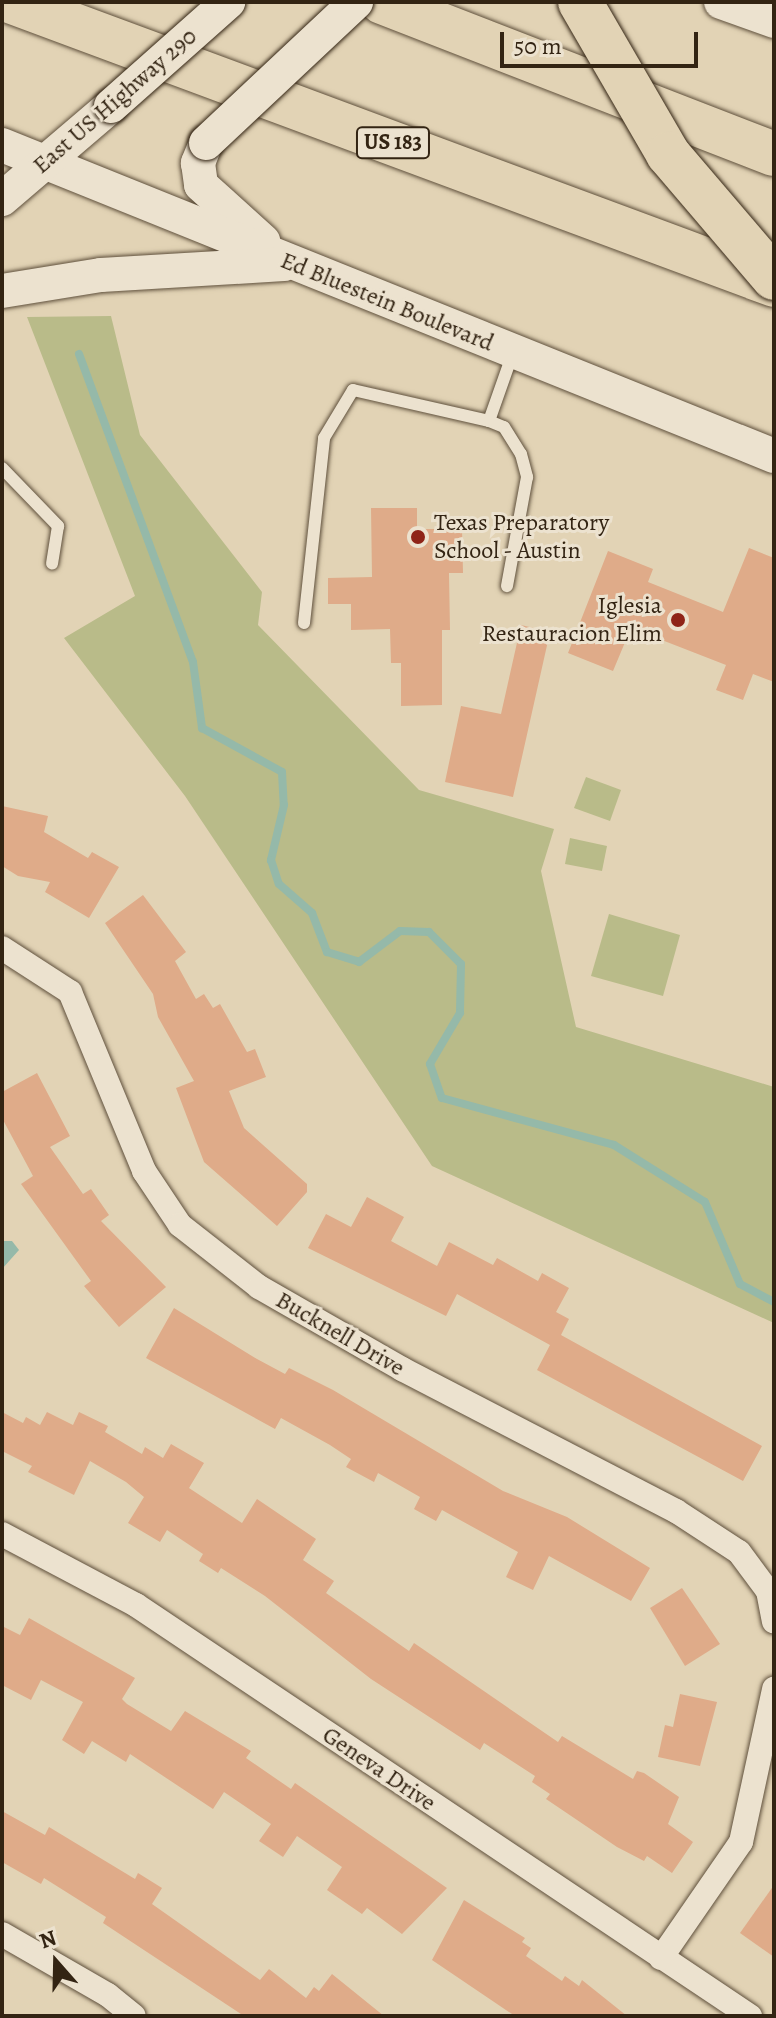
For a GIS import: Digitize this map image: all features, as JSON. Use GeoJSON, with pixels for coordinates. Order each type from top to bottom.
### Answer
{"type":"FeatureCollection","features":[{"type":"Feature","properties":{"kind":"highway","name":"US 183"},"geometry":{"type":"LineString","coordinates":[[12,2],[774,285]]}},
{"type":"Feature","properties":{"kind":"highway"},"geometry":{"type":"LineString","coordinates":[[382,2],[774,154]]}},
{"type":"Feature","properties":{"kind":"highway"},"geometry":{"type":"LineString","coordinates":[[580,2],[668,154],[774,278]]}},
{"type":"Feature","properties":{"kind":"main road","name":"East US Highway 290"},"geometry":{"type":"LineString","coordinates":[[2,199],[228,2]]}},
{"type":"Feature","properties":{"kind":"main road"},"geometry":{"type":"LineString","coordinates":[[292,264],[201,185],[198,163],[206,143],[356,2]]}},
{"type":"Feature","properties":{"kind":"main road"},"geometry":{"type":"LineString","coordinates":[[721,2],[774,21]]}},
{"type":"Feature","properties":{"kind":"main road","name":"Ed Bluestein Boulevard"},"geometry":{"type":"LineString","coordinates":[[2,145],[774,456]]}},
{"type":"Feature","properties":{"kind":"main road"},"geometry":{"type":"LineString","coordinates":[[2,291],[101,275],[292,264]]}},
{"type":"Feature","properties":{"kind":"street","name":"Bucknell Drive"},"geometry":{"type":"LineString","coordinates":[[2,948],[70,992],[144,1171],[180,1225],[259,1287],[402,1369],[676,1511],[739,1552],[768,1591],[774,1621]]}},
{"type":"Feature","properties":{"kind":"street","name":"Geneva Drive"},"geometry":{"type":"LineString","coordinates":[[2,1534],[136,1605],[750,2016]]}},
{"type":"Feature","properties":{"kind":"street"},"geometry":{"type":"LineString","coordinates":[[661,1958],[741,1842],[774,1689]]}},
{"type":"Feature","properties":{"kind":"street"},"geometry":{"type":"LineString","coordinates":[[2,1934],[108,1995],[134,2016]]}},
{"type":"Feature","properties":{"kind":"lane"},"geometry":{"type":"LineString","coordinates":[[489,421],[513,353]]}},
{"type":"Feature","properties":{"kind":"lane"},"geometry":{"type":"LineString","coordinates":[[304,623],[324,438],[353,390],[504,427],[521,454],[527,477],[507,586]]}},
{"type":"Feature","properties":{"kind":"lane"},"geometry":{"type":"LineString","coordinates":[[2,468],[58,526],[52,564]]}},
{"type":"Feature","properties":{"kind":"green space"},"geometry":{"type":"Polygon","coordinates":[[[111,316],[140,435],[262,592],[258,625],[419,790],[554,829],[541,871],[576,1027],[774,1087],[774,1323],[432,1166],[185,796],[64,638],[135,596],[27,317],[111,316]]]}},
{"type":"Feature","properties":{"kind":"green space"},"geometry":{"type":"Polygon","coordinates":[[[586,777],[621,790],[610,821],[574,808],[586,777]]]}},
{"type":"Feature","properties":{"kind":"green space"},"geometry":{"type":"Polygon","coordinates":[[[570,838],[607,846],[602,871],[565,864],[570,838]]]}},
{"type":"Feature","properties":{"kind":"green space"},"geometry":{"type":"Polygon","coordinates":[[[609,914],[680,935],[663,996],[591,976],[609,914]]]}},
{"type":"Feature","properties":{"kind":"shaded area"},"geometry":{"type":"Polygon","coordinates":[[[2,1241],[12,1241],[19,1250],[2,1269],[2,1241]]]}},
{"type":"Feature","properties":{"kind":"building"},"geometry":{"type":"Polygon","coordinates":[[[371,508],[417,508],[417,529],[462,529],[463,573],[449,573],[450,630],[442,630],[442,705],[401,706],[401,663],[391,663],[390,629],[351,630],[351,604],[328,604],[328,578],[372,577],[371,508]]]}},
{"type":"Feature","properties":{"kind":"building","name":"Iglesia Restauracion Elim"},"geometry":{"type":"Polygon","coordinates":[[[749,548],[774,558],[774,682],[753,674],[743,700],[716,690],[726,665],[631,628],[613,671],[568,653],[608,551],[653,569],[648,582],[723,612],[749,548]]]}},
{"type":"Feature","properties":{"kind":"building"},"geometry":{"type":"Polygon","coordinates":[[[521,625],[550,632],[513,797],[445,782],[461,706],[501,714],[521,625]]]}},
{"type":"Feature","properties":{"kind":"building"},"geometry":{"type":"Polygon","coordinates":[[[2,806],[48,816],[44,832],[88,858],[92,852],[119,867],[89,918],[45,892],[50,882],[18,876],[2,866],[2,806]]]}},
{"type":"Feature","properties":{"kind":"building"},"geometry":{"type":"Polygon","coordinates":[[[143,895],[186,952],[175,961],[196,999],[204,994],[213,1008],[220,1004],[247,1052],[255,1049],[266,1077],[229,1091],[244,1128],[307,1184],[307,1192],[277,1226],[204,1162],[176,1088],[194,1081],[158,1017],[153,994],[105,923],[143,895]]]}},
{"type":"Feature","properties":{"kind":"building"},"geometry":{"type":"Polygon","coordinates":[[[37,1073],[70,1136],[50,1147],[83,1194],[91,1189],[109,1215],[101,1221],[166,1287],[119,1327],[84,1286],[91,1281],[21,1184],[33,1176],[2,1118],[2,1092],[37,1073]]]}},
{"type":"Feature","properties":{"kind":"building"},"geometry":{"type":"Polygon","coordinates":[[[367,1197],[404,1217],[391,1241],[437,1266],[449,1242],[493,1265],[497,1258],[538,1281],[542,1273],[569,1288],[556,1312],[569,1319],[561,1335],[762,1446],[743,1481],[537,1370],[550,1345],[457,1294],[446,1316],[308,1248],[326,1214],[351,1227],[367,1197]]]}},
{"type":"Feature","properties":{"kind":"building"},"geometry":{"type":"Polygon","coordinates":[[[174,1308],[285,1374],[289,1368],[333,1390],[503,1491],[567,1517],[650,1568],[631,1601],[549,1556],[533,1590],[506,1577],[518,1552],[442,1510],[436,1521],[414,1509],[420,1497],[378,1473],[374,1482],[346,1467],[351,1459],[330,1445],[281,1418],[275,1429],[146,1358],[174,1308]]]}},
{"type":"Feature","properties":{"kind":"building"},"geometry":{"type":"Polygon","coordinates":[[[2,1412],[23,1423],[26,1417],[40,1425],[47,1412],[73,1425],[79,1412],[108,1426],[105,1432],[142,1454],[145,1447],[163,1458],[171,1444],[204,1463],[189,1488],[242,1523],[257,1499],[316,1539],[303,1560],[334,1581],[326,1593],[409,1651],[414,1643],[558,1742],[562,1736],[633,1779],[637,1771],[644,1773],[679,1797],[668,1824],[693,1842],[672,1873],[647,1856],[644,1861],[617,1847],[546,1799],[550,1794],[532,1782],[535,1776],[484,1743],[480,1750],[371,1679],[265,1596],[221,1568],[218,1573],[199,1561],[203,1554],[167,1530],[160,1542],[128,1523],[144,1497],[126,1482],[90,1461],[74,1495],[28,1472],[32,1466],[2,1451],[2,1412]]]}},
{"type":"Feature","properties":{"kind":"building"},"geometry":{"type":"Polygon","coordinates":[[[682,1588],[720,1644],[685,1666],[650,1608],[682,1588]]]}},
{"type":"Feature","properties":{"kind":"building"},"geometry":{"type":"Polygon","coordinates":[[[29,1618],[135,1678],[122,1699],[127,1704],[171,1731],[185,1711],[251,1751],[246,1758],[291,1789],[295,1783],[447,1888],[402,1934],[367,1908],[362,1914],[327,1890],[342,1867],[297,1836],[283,1857],[259,1841],[271,1824],[224,1792],[213,1809],[130,1754],[126,1762],[92,1741],[84,1754],[62,1740],[83,1702],[41,1680],[31,1700],[2,1685],[2,1626],[20,1635],[29,1618]]]}},
{"type":"Feature","properties":{"kind":"building"},"geometry":{"type":"Polygon","coordinates":[[[680,1694],[717,1702],[700,1766],[658,1757],[665,1725],[673,1727],[680,1694]]]}},
{"type":"Feature","properties":{"kind":"building"},"geometry":{"type":"Polygon","coordinates":[[[2,1811],[45,1835],[49,1827],[135,1879],[138,1873],[162,1888],[152,1904],[260,1980],[269,1969],[306,1998],[314,1987],[319,1991],[332,1974],[384,2016],[244,2016],[103,1923],[106,1917],[44,1878],[41,1884],[2,1862],[2,1811]]]}},
{"type":"Feature","properties":{"kind":"building"},"geometry":{"type":"Polygon","coordinates":[[[774,1885],[774,1957],[740,1933],[774,1885]]]}},
{"type":"Feature","properties":{"kind":"building"},"geometry":{"type":"Polygon","coordinates":[[[464,1900],[525,1938],[522,1942],[531,1948],[526,1956],[562,1981],[565,1976],[579,1986],[582,1980],[627,2016],[515,2016],[432,1960],[464,1900]]]}},
{"type":"Feature","properties":{"kind":"waterway"},"geometry":{"type":"LineString","coordinates":[[79,354],[193,662],[202,728],[282,772],[284,805],[271,860],[279,884],[312,913],[327,952],[359,962],[400,931],[429,932],[461,964],[460,1013],[430,1064],[442,1098],[614,1145],[705,1202],[740,1284],[774,1302]]}},
{"type":"Feature","properties":{"kind":"place","name":"Texas Preparatory School - Austin"},"geometry":{"type":"Point","coordinates":[418,537]}},
{"type":"Feature","properties":{"kind":"place","name":"Iglesia Restauracion Elim"},"geometry":{"type":"Point","coordinates":[678,620]}}]}
